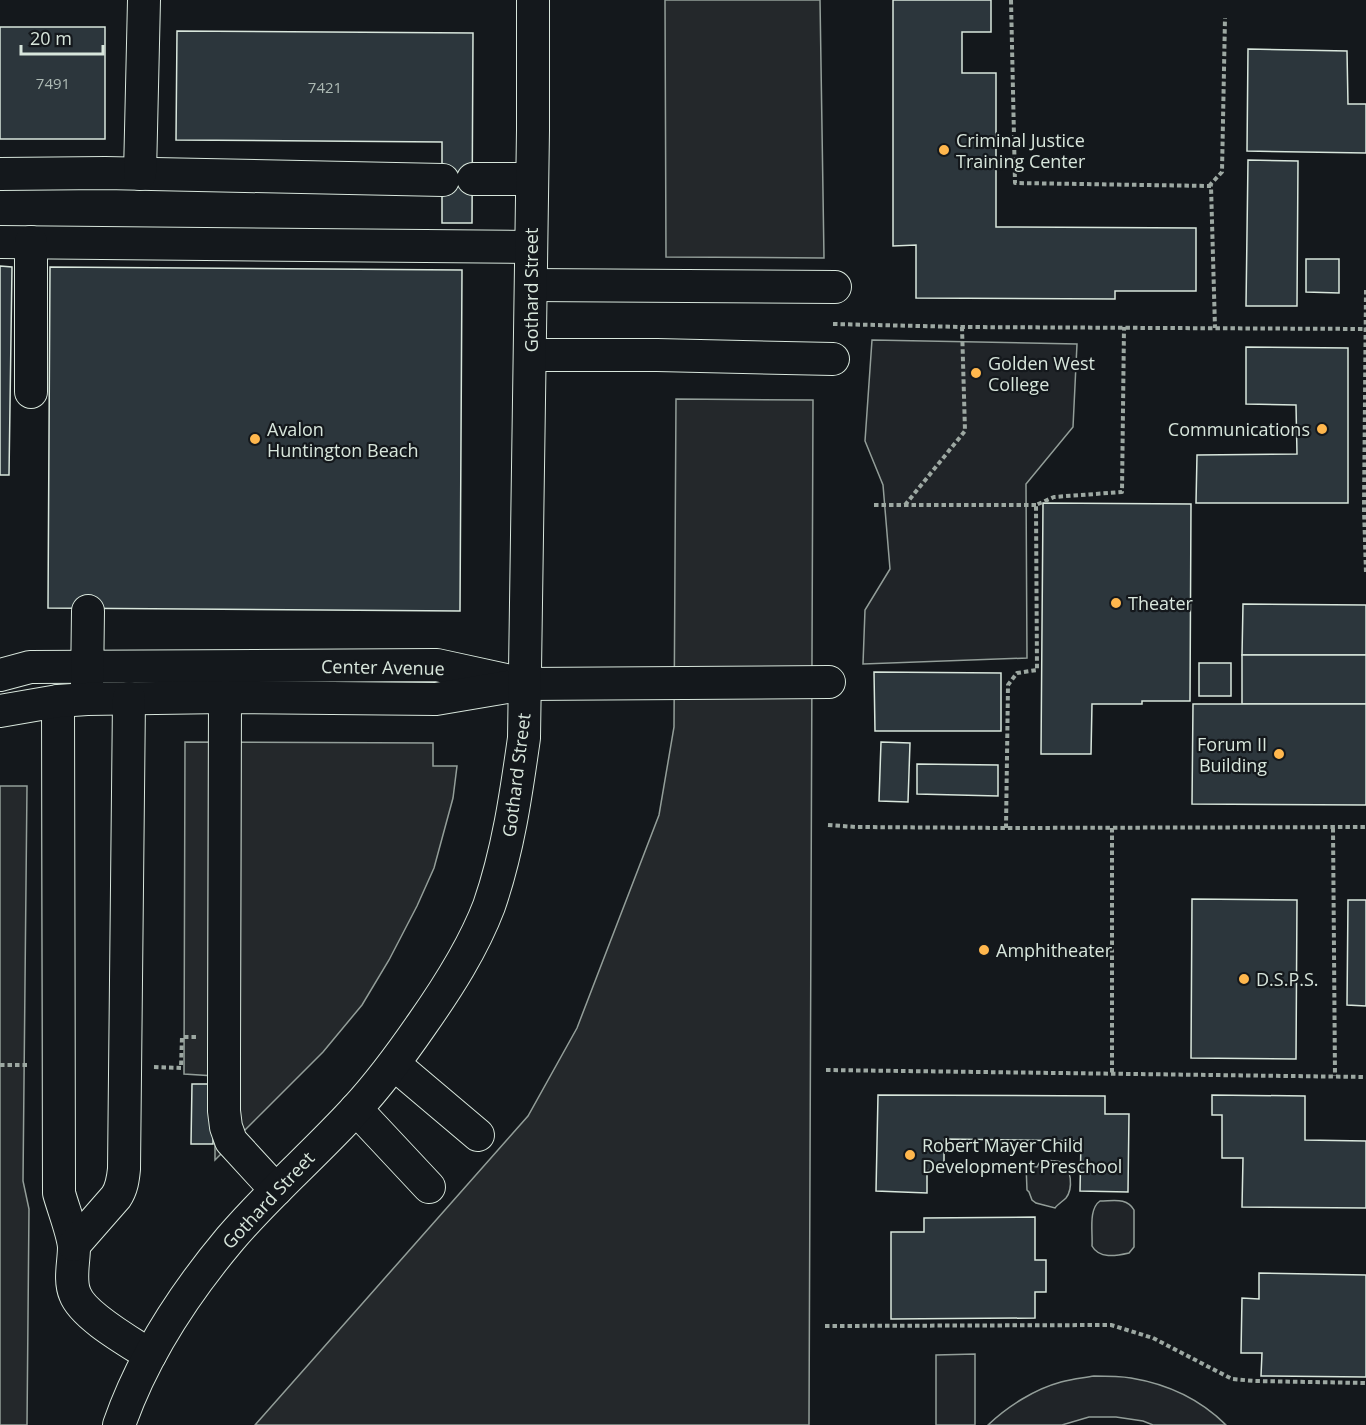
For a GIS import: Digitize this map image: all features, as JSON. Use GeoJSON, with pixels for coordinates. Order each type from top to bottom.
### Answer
{"type":"FeatureCollection","features":[{"type":"Feature","properties":{"kind":"street"},"geometry":{"type":"LineString","coordinates":[[140,174],[144,0]]}},
{"type":"Feature","properties":{"kind":"street","name":"Gothard Street"},"geometry":{"type":"LineString","coordinates":[[119,1425],[150,1355],[193,1285],[231,1238],[356,1109],[394,1064],[439,1000],[465,958],[488,907],[506,850],[524,738],[533,0]]}},
{"type":"Feature","properties":{"kind":"street"},"geometry":{"type":"LineString","coordinates":[[0,174],[532,179]]}},
{"type":"Feature","properties":{"kind":"street"},"geometry":{"type":"LineString","coordinates":[[0,242],[530,247]]}},
{"type":"Feature","properties":{"kind":"street"},"geometry":{"type":"LineString","coordinates":[[31,242],[31,392]]}},
{"type":"Feature","properties":{"kind":"street"},"geometry":{"type":"LineString","coordinates":[[531,285],[835,287]]}},
{"type":"Feature","properties":{"kind":"street"},"geometry":{"type":"LineString","coordinates":[[530,355],[833,359]]}},
{"type":"Feature","properties":{"kind":"street"},"geometry":{"type":"LineString","coordinates":[[88,612],[87,666],[72,700],[58,1187],[74,1245],[72,1278],[74,1293],[84,1309],[150,1355]]}},
{"type":"Feature","properties":{"kind":"street","name":"Center Avenue"},"geometry":{"type":"LineString","coordinates":[[0,675],[30,667],[437,665],[525,684]]}},
{"type":"Feature","properties":{"kind":"street"},"geometry":{"type":"LineString","coordinates":[[525,684],[829,682]]}},
{"type":"Feature","properties":{"kind":"street","name":"Center Avenue"},"geometry":{"type":"LineString","coordinates":[[0,711],[72,700],[129,698],[436,699],[525,684]]}},
{"type":"Feature","properties":{"kind":"street"},"geometry":{"type":"LineString","coordinates":[[225,697],[224,1111],[231,1141],[276,1190]]}},
{"type":"Feature","properties":{"kind":"street"},"geometry":{"type":"LineString","coordinates":[[74,1245],[116,1197],[123,1182],[129,698]]}},
{"type":"Feature","properties":{"kind":"street"},"geometry":{"type":"LineString","coordinates":[[394,1064],[478,1136]]}},
{"type":"Feature","properties":{"kind":"street"},"geometry":{"type":"LineString","coordinates":[[356,1109],[429,1187]]}},
{"type":"Feature","properties":{"kind":"path"},"geometry":{"type":"LineString","coordinates":[[1011,0],[1016,183],[1211,186],[1215,328]]}},
{"type":"Feature","properties":{"kind":"path"},"geometry":{"type":"LineString","coordinates":[[1208,186],[1222,172],[1225,18]]}},
{"type":"Feature","properties":{"kind":"path"},"geometry":{"type":"LineString","coordinates":[[1366,290],[1366,573]]}},
{"type":"Feature","properties":{"kind":"path"},"geometry":{"type":"LineString","coordinates":[[833,324],[1366,329]]}},
{"type":"Feature","properties":{"kind":"path"},"geometry":{"type":"LineString","coordinates":[[905,505],[965,431],[962,327]]}},
{"type":"Feature","properties":{"kind":"path"},"geometry":{"type":"LineString","coordinates":[[873,505],[1036,505],[1054,497],[1122,492],[1124,327]]}},
{"type":"Feature","properties":{"kind":"path"},"geometry":{"type":"LineString","coordinates":[[1006,828],[1008,685],[1017,673],[1037,669],[1036,505]]}},
{"type":"Feature","properties":{"kind":"path"},"geometry":{"type":"LineString","coordinates":[[828,825],[1006,828],[1366,827]]}},
{"type":"Feature","properties":{"kind":"path"},"geometry":{"type":"LineString","coordinates":[[1112,828],[1112,1074]]}},
{"type":"Feature","properties":{"kind":"path"},"geometry":{"type":"LineString","coordinates":[[1333,828],[1335,1076]]}},
{"type":"Feature","properties":{"kind":"path"},"geometry":{"type":"LineString","coordinates":[[826,1070],[1366,1077]]}},
{"type":"Feature","properties":{"kind":"path"},"geometry":{"type":"LineString","coordinates":[[825,1326],[1111,1325],[1153,1338],[1233,1379],[1366,1383]]}},
{"type":"Feature","properties":{"kind":"shaded area"},"geometry":{"type":"Polygon","coordinates":[[[665,0],[820,0],[824,258],[666,257],[665,0]]]}},
{"type":"Feature","properties":{"kind":"shaded area"},"geometry":{"type":"Polygon","coordinates":[[[872,340],[1077,344],[1073,427],[1026,484],[1027,658],[863,664],[865,610],[890,569],[883,485],[865,441],[872,340]]]}},
{"type":"Feature","properties":{"kind":"shaded area"},"geometry":{"type":"Polygon","coordinates":[[[676,399],[813,400],[809,1425],[255,1425],[528,1116],[577,1028],[659,815],[674,727],[676,399]]]}},
{"type":"Feature","properties":{"kind":"shaded area"},"geometry":{"type":"Polygon","coordinates":[[[185,742],[433,743],[433,766],[457,766],[453,798],[434,868],[389,960],[362,1005],[323,1052],[215,1160],[215,1076],[184,1074],[185,742]]]}},
{"type":"Feature","properties":{"kind":"shaded area"},"geometry":{"type":"Polygon","coordinates":[[[0,786],[27,786],[23,1181],[29,1209],[27,1425],[0,1425],[0,786]]]}},
{"type":"Feature","properties":{"kind":"shaded area"},"geometry":{"type":"Polygon","coordinates":[[[1041,1160],[1061,1162],[1069,1173],[1068,1194],[1055,1208],[1036,1203],[1027,1190],[1026,1165],[1037,1167],[1041,1160]]]}},
{"type":"Feature","properties":{"kind":"shaded area"},"geometry":{"type":"Polygon","coordinates":[[[1100,1201],[1124,1201],[1134,1210],[1134,1247],[1129,1253],[1103,1255],[1092,1246],[1092,1215],[1100,1201]]]}},
{"type":"Feature","properties":{"kind":"shaded area"},"geometry":{"type":"Polygon","coordinates":[[[975,1354],[975,1425],[936,1425],[936,1355],[975,1354]]]}},
{"type":"Feature","properties":{"kind":"shaded area"},"geometry":{"type":"Polygon","coordinates":[[[1094,1376],[1117,1376],[1157,1384],[1194,1400],[1226,1425],[1153,1425],[1116,1417],[1089,1417],[1062,1425],[988,1425],[1004,1411],[1041,1389],[1065,1381],[1094,1376]]]}},
{"type":"Feature","properties":{"kind":"building","name":"Criminal Justice Training Center"},"geometry":{"type":"Polygon","coordinates":[[[893,0],[991,0],[991,32],[962,32],[962,73],[996,73],[996,227],[1196,228],[1196,291],[1115,291],[1115,299],[916,298],[916,245],[893,246],[893,0]]]}},
{"type":"Feature","properties":{"kind":"building"},"geometry":{"type":"Polygon","coordinates":[[[0,27],[105,27],[105,139],[0,139],[0,27]]]}},
{"type":"Feature","properties":{"kind":"building"},"geometry":{"type":"Polygon","coordinates":[[[177,31],[473,33],[472,223],[442,223],[442,142],[176,140],[177,31]]]}},
{"type":"Feature","properties":{"kind":"building"},"geometry":{"type":"Polygon","coordinates":[[[1248,49],[1347,51],[1348,104],[1366,104],[1366,153],[1247,151],[1248,49]]]}},
{"type":"Feature","properties":{"kind":"building"},"geometry":{"type":"Polygon","coordinates":[[[1248,160],[1298,161],[1297,306],[1246,306],[1248,160]]]}},
{"type":"Feature","properties":{"kind":"building"},"geometry":{"type":"Polygon","coordinates":[[[1306,259],[1339,259],[1339,293],[1306,292],[1306,259]]]}},
{"type":"Feature","properties":{"kind":"building"},"geometry":{"type":"Polygon","coordinates":[[[0,266],[12,267],[9,475],[0,475],[0,266]]]}},
{"type":"Feature","properties":{"kind":"building","name":"Avalon Huntington Beach"},"geometry":{"type":"Polygon","coordinates":[[[50,267],[462,270],[460,611],[48,608],[50,267]]]}},
{"type":"Feature","properties":{"kind":"building","name":"Communications"},"geometry":{"type":"Polygon","coordinates":[[[1246,347],[1348,348],[1348,503],[1196,503],[1197,455],[1297,454],[1296,405],[1246,404],[1246,347]]]}},
{"type":"Feature","properties":{"kind":"building","name":"Theater"},"geometry":{"type":"Polygon","coordinates":[[[1043,503],[1191,504],[1190,701],[1092,704],[1091,754],[1041,754],[1043,503]]]}},
{"type":"Feature","properties":{"kind":"building"},"geometry":{"type":"Polygon","coordinates":[[[1243,604],[1366,605],[1366,655],[1242,655],[1243,604]]]}},
{"type":"Feature","properties":{"kind":"building"},"geometry":{"type":"Polygon","coordinates":[[[1242,655],[1366,655],[1366,704],[1242,704],[1242,655]]]}},
{"type":"Feature","properties":{"kind":"building"},"geometry":{"type":"Polygon","coordinates":[[[1199,663],[1231,663],[1231,696],[1199,696],[1199,663]]]}},
{"type":"Feature","properties":{"kind":"building"},"geometry":{"type":"Polygon","coordinates":[[[874,672],[1001,673],[1001,731],[875,731],[874,672]]]}},
{"type":"Feature","properties":{"kind":"building","name":"Forum II Building"},"geometry":{"type":"Polygon","coordinates":[[[1193,704],[1366,704],[1366,805],[1192,804],[1193,704]]]}},
{"type":"Feature","properties":{"kind":"building"},"geometry":{"type":"Polygon","coordinates":[[[881,742],[910,743],[908,802],[879,801],[881,742]]]}},
{"type":"Feature","properties":{"kind":"building"},"geometry":{"type":"Polygon","coordinates":[[[917,764],[998,765],[998,796],[917,794],[917,764]]]}},
{"type":"Feature","properties":{"kind":"building","name":"D.S.P.S."},"geometry":{"type":"Polygon","coordinates":[[[1192,899],[1297,900],[1296,1059],[1191,1058],[1192,899]]]}},
{"type":"Feature","properties":{"kind":"building"},"geometry":{"type":"Polygon","coordinates":[[[1348,900],[1366,900],[1366,1006],[1347,1005],[1348,900]]]}},
{"type":"Feature","properties":{"kind":"building"},"geometry":{"type":"Polygon","coordinates":[[[192,1084],[214,1084],[213,1144],[191,1144],[192,1084]]]}},
{"type":"Feature","properties":{"kind":"building","name":"Robert Mayer Child Development Preschool"},"geometry":{"type":"Polygon","coordinates":[[[878,1095],[1105,1096],[1105,1114],[1129,1114],[1128,1192],[1080,1191],[1081,1141],[944,1139],[944,1169],[927,1170],[927,1193],[876,1191],[878,1095]]]}},
{"type":"Feature","properties":{"kind":"building"},"geometry":{"type":"Polygon","coordinates":[[[1212,1095],[1305,1096],[1305,1140],[1366,1141],[1366,1208],[1242,1207],[1243,1158],[1222,1158],[1222,1115],[1212,1115],[1212,1095]]]}},
{"type":"Feature","properties":{"kind":"building"},"geometry":{"type":"Polygon","coordinates":[[[1035,1217],[1035,1260],[1046,1260],[1046,1292],[1035,1292],[1035,1318],[891,1319],[891,1232],[924,1232],[924,1218],[1035,1217]]]}},
{"type":"Feature","properties":{"kind":"building"},"geometry":{"type":"Polygon","coordinates":[[[1259,1273],[1366,1275],[1366,1377],[1261,1376],[1262,1353],[1241,1353],[1242,1298],[1259,1299],[1259,1273]]]}},
{"type":"Feature","properties":{"kind":"place","name":"Criminal Justice Training Center"},"geometry":{"type":"Point","coordinates":[944,150]}},
{"type":"Feature","properties":{"kind":"place","name":"Golden West College"},"geometry":{"type":"Point","coordinates":[976,373]}},
{"type":"Feature","properties":{"kind":"place","name":"Communications"},"geometry":{"type":"Point","coordinates":[1322,429]}},
{"type":"Feature","properties":{"kind":"place","name":"Avalon Huntington Beach"},"geometry":{"type":"Point","coordinates":[255,439]}},
{"type":"Feature","properties":{"kind":"place","name":"Theater"},"geometry":{"type":"Point","coordinates":[1116,603]}},
{"type":"Feature","properties":{"kind":"place","name":"Forum II Building"},"geometry":{"type":"Point","coordinates":[1279,754]}},
{"type":"Feature","properties":{"kind":"place","name":"Amphitheater"},"geometry":{"type":"Point","coordinates":[984,950]}},
{"type":"Feature","properties":{"kind":"place","name":"D.S.P.S."},"geometry":{"type":"Point","coordinates":[1244,979]}},
{"type":"Feature","properties":{"kind":"place","name":"Robert Mayer Child Development Preschool"},"geometry":{"type":"Point","coordinates":[910,1155]}}]}
